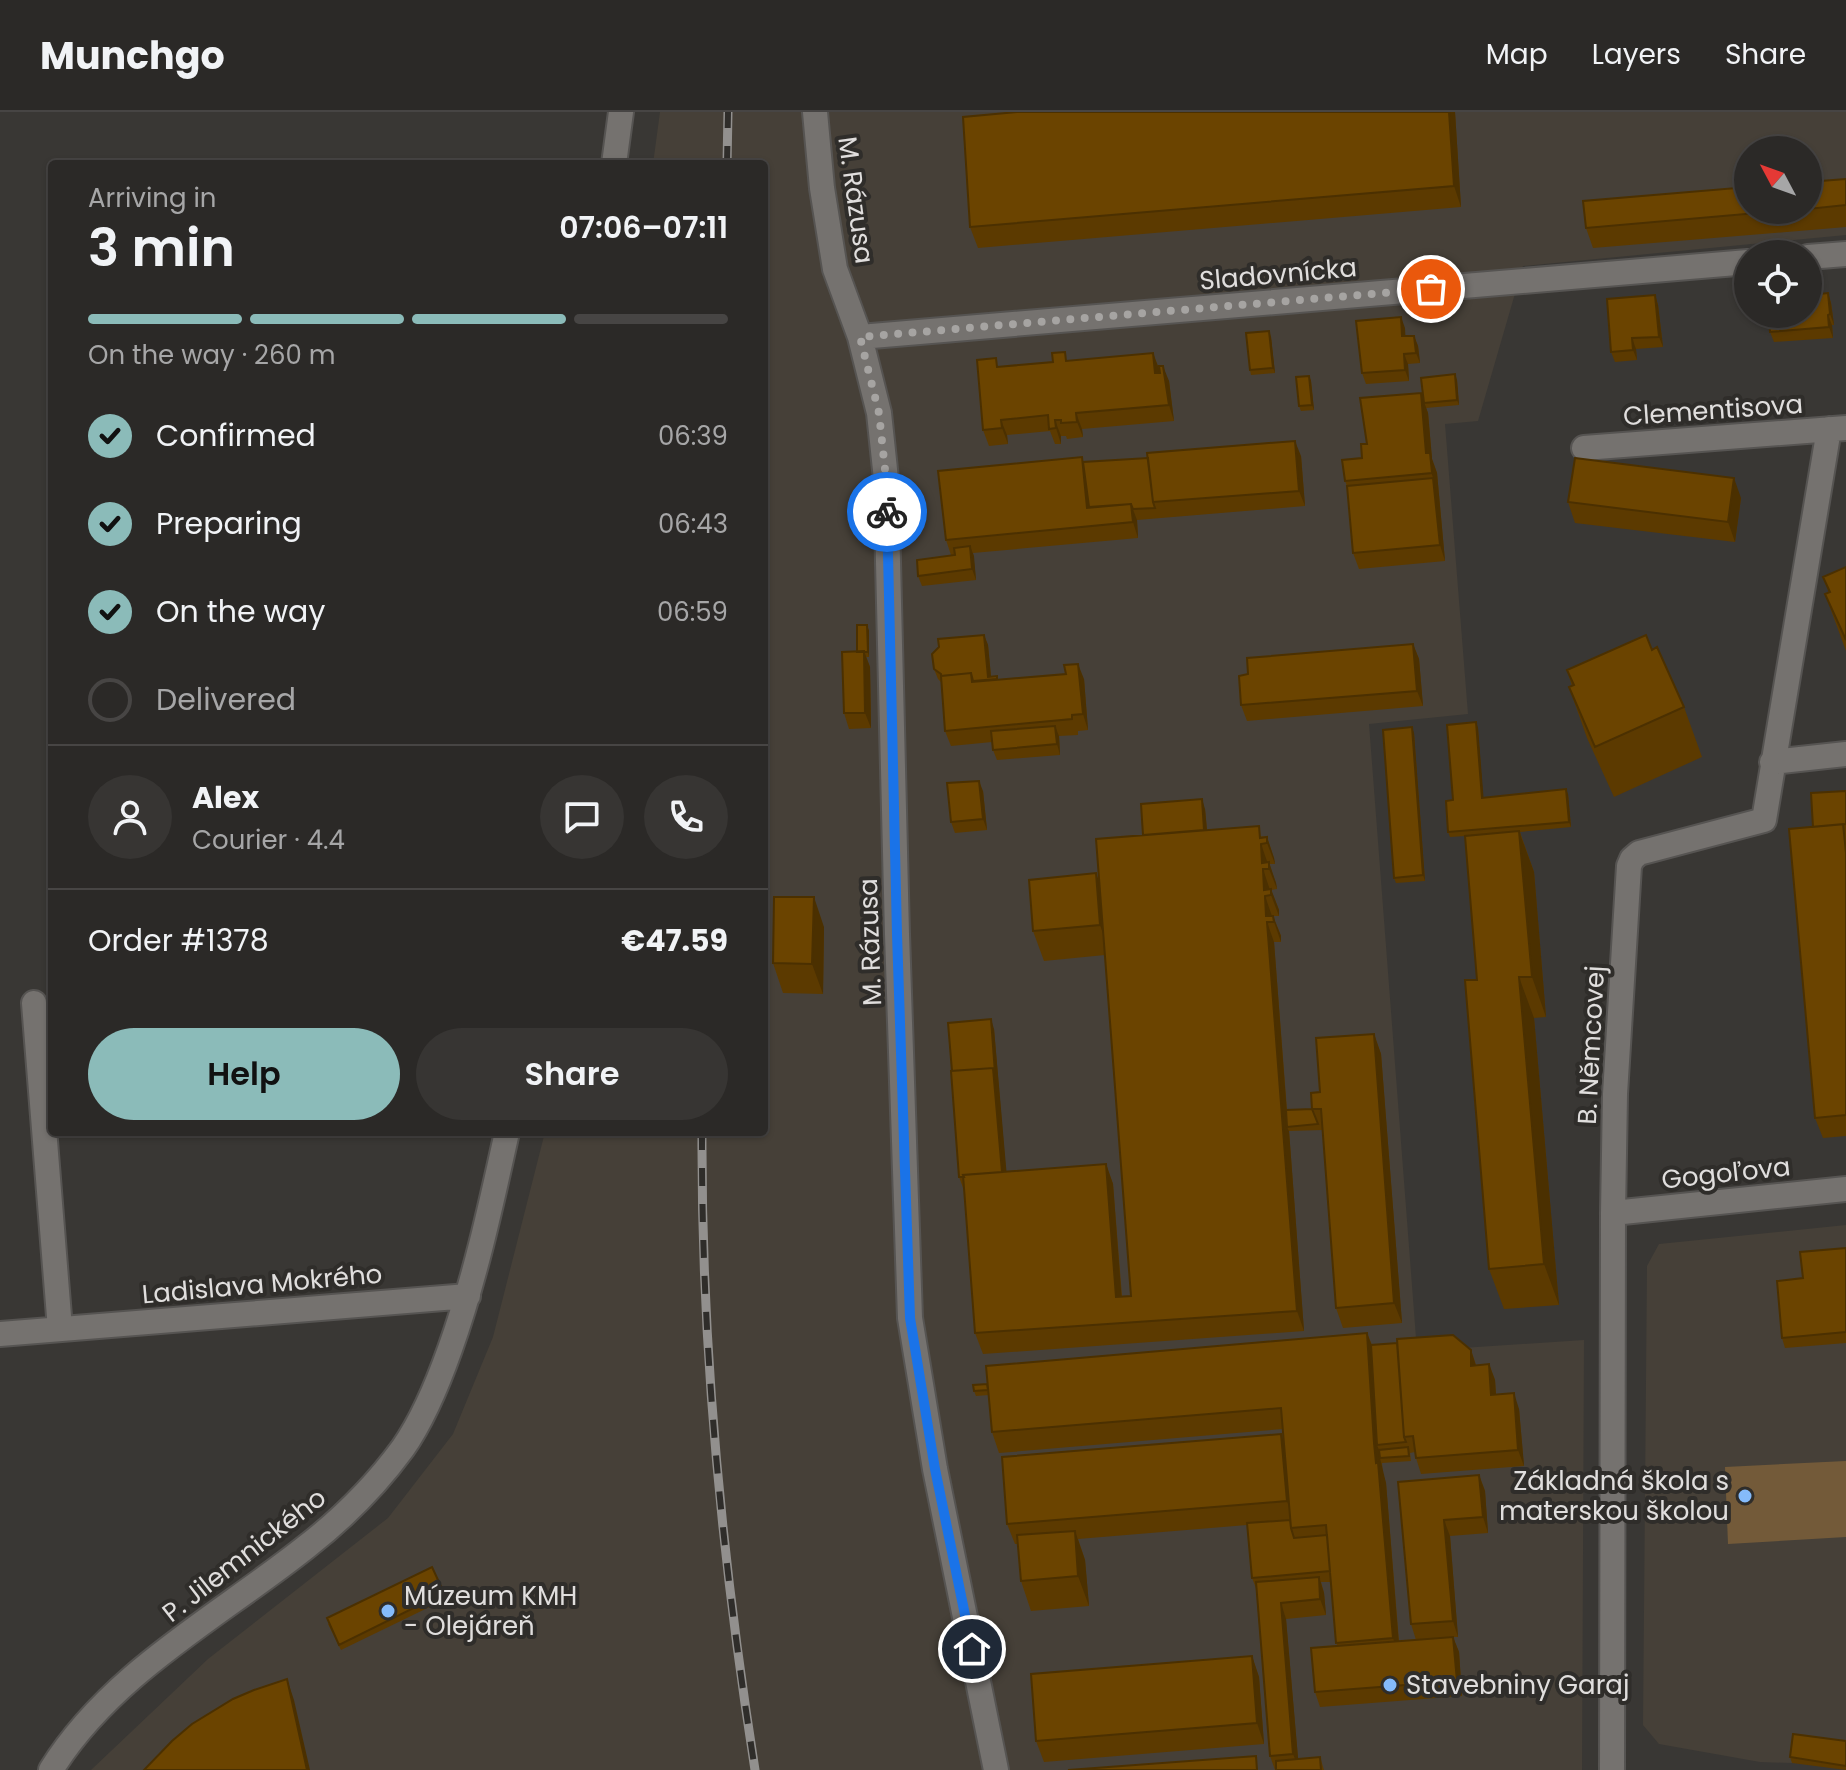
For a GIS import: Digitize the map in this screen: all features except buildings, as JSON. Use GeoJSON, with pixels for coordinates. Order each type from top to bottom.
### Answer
{"type":"FeatureCollection","features":[{"type":"Feature","properties":{"kind":"street"},"geometry":{"type":"LineString","coordinates":[[615,160],[621,112]]}},
{"type":"Feature","properties":{"kind":"street","name":"M. Rázusa"},"geometry":{"type":"LineString","coordinates":[[815,112],[822,188],[835,269],[860,337],[879,413],[886,479],[910,1318],[935,1469],[996,1770]]}},
{"type":"Feature","properties":{"kind":"street"},"geometry":{"type":"LineString","coordinates":[[1822,256],[1846,254]]}},
{"type":"Feature","properties":{"kind":"street","name":"Sladovnícka"},"geometry":{"type":"LineString","coordinates":[[860,337],[1734,263]]}},
{"type":"Feature","properties":{"kind":"street","name":"Clementisova"},"geometry":{"type":"LineString","coordinates":[[1584,448],[1838,428]]}},
{"type":"Feature","properties":{"kind":"street","name":"B. Němcovej"},"geometry":{"type":"LineString","coordinates":[[1612,1770],[1615,1094],[1629,866],[1639,853],[1764,820],[1772,762],[1838,428]]}},
{"type":"Feature","properties":{"kind":"street"},"geometry":{"type":"LineString","coordinates":[[1772,762],[1846,754]]}},
{"type":"Feature","properties":{"kind":"street"},"geometry":{"type":"LineString","coordinates":[[34,1003],[48,1122]]}},
{"type":"Feature","properties":{"kind":"street"},"geometry":{"type":"LineString","coordinates":[[49,1136],[60,1329]]}},
{"type":"Feature","properties":{"kind":"street","name":"P. Jilemnického"},"geometry":{"type":"LineString","coordinates":[[51,1770],[66,1746],[100,1708],[171,1647],[306,1547],[375,1483],[405,1446],[435,1391],[468,1296],[506,1136]]}},
{"type":"Feature","properties":{"kind":"street","name":"Gogoľova"},"geometry":{"type":"LineString","coordinates":[[1613,1213],[1846,1189]]}},
{"type":"Feature","properties":{"kind":"street","name":"Ladislava Mokrého"},"geometry":{"type":"LineString","coordinates":[[0,1334],[468,1296]]}},
{"type":"Feature","properties":{"kind":"shaded area"},"geometry":{"type":"Polygon","coordinates":[[[660,112],[1846,112],[1846,235],[1794,240],[1734,240],[1734,246],[1523,266],[1478,421],[1445,424],[1468,714],[1369,724],[1417,1351],[1584,1340],[1582,1770],[91,1770],[208,1659],[388,1518],[453,1434],[493,1337],[544,1136],[768,1136],[768,160],[654,160],[660,112]]]}},
{"type":"Feature","properties":{"kind":"shaded area","name":"Základná škola s materskou školou"},"geometry":{"type":"Polygon","coordinates":[[[1846,1225],[1846,1746],[1792,1763],[1760,1762],[1659,1744],[1643,1725],[1647,1266],[1659,1244],[1846,1225]]]}},
{"type":"Feature","properties":{"kind":"shaded area"},"geometry":{"type":"Polygon","coordinates":[[[1846,1461],[1846,1537],[1728,1544],[1725,1467],[1846,1461]]]}},
{"type":"Feature","properties":{"kind":"railway"},"geometry":{"type":"LineString","coordinates":[[727,160],[728,112]]}},
{"type":"Feature","properties":{"kind":"railway"},"geometry":{"type":"LineString","coordinates":[[702,1136],[705,1292],[716,1452],[723,1532],[755,1770]]}},
{"type":"Feature","properties":{"kind":"way so far"},"geometry":{"type":"LineString","coordinates":[[887,512],[879,413],[860,337],[1431,289]]}},
{"type":"Feature","properties":{"kind":"place","name":"Základná škola s materskou školou"},"geometry":{"type":"Point","coordinates":[1745,1496]}},
{"type":"Feature","properties":{"kind":"place","name":"Múzeum KMH - Olejáreň"},"geometry":{"type":"Point","coordinates":[388,1611]}},
{"type":"Feature","properties":{"kind":"place","name":"Stavebniny Garaj"},"geometry":{"type":"Point","coordinates":[1390,1685]}},
{"type":"Feature","properties":{"kind":"route"},"geometry":{"type":"LineString","coordinates":[[887,512],[910,1318],[935,1469],[972,1649]]}}]}
